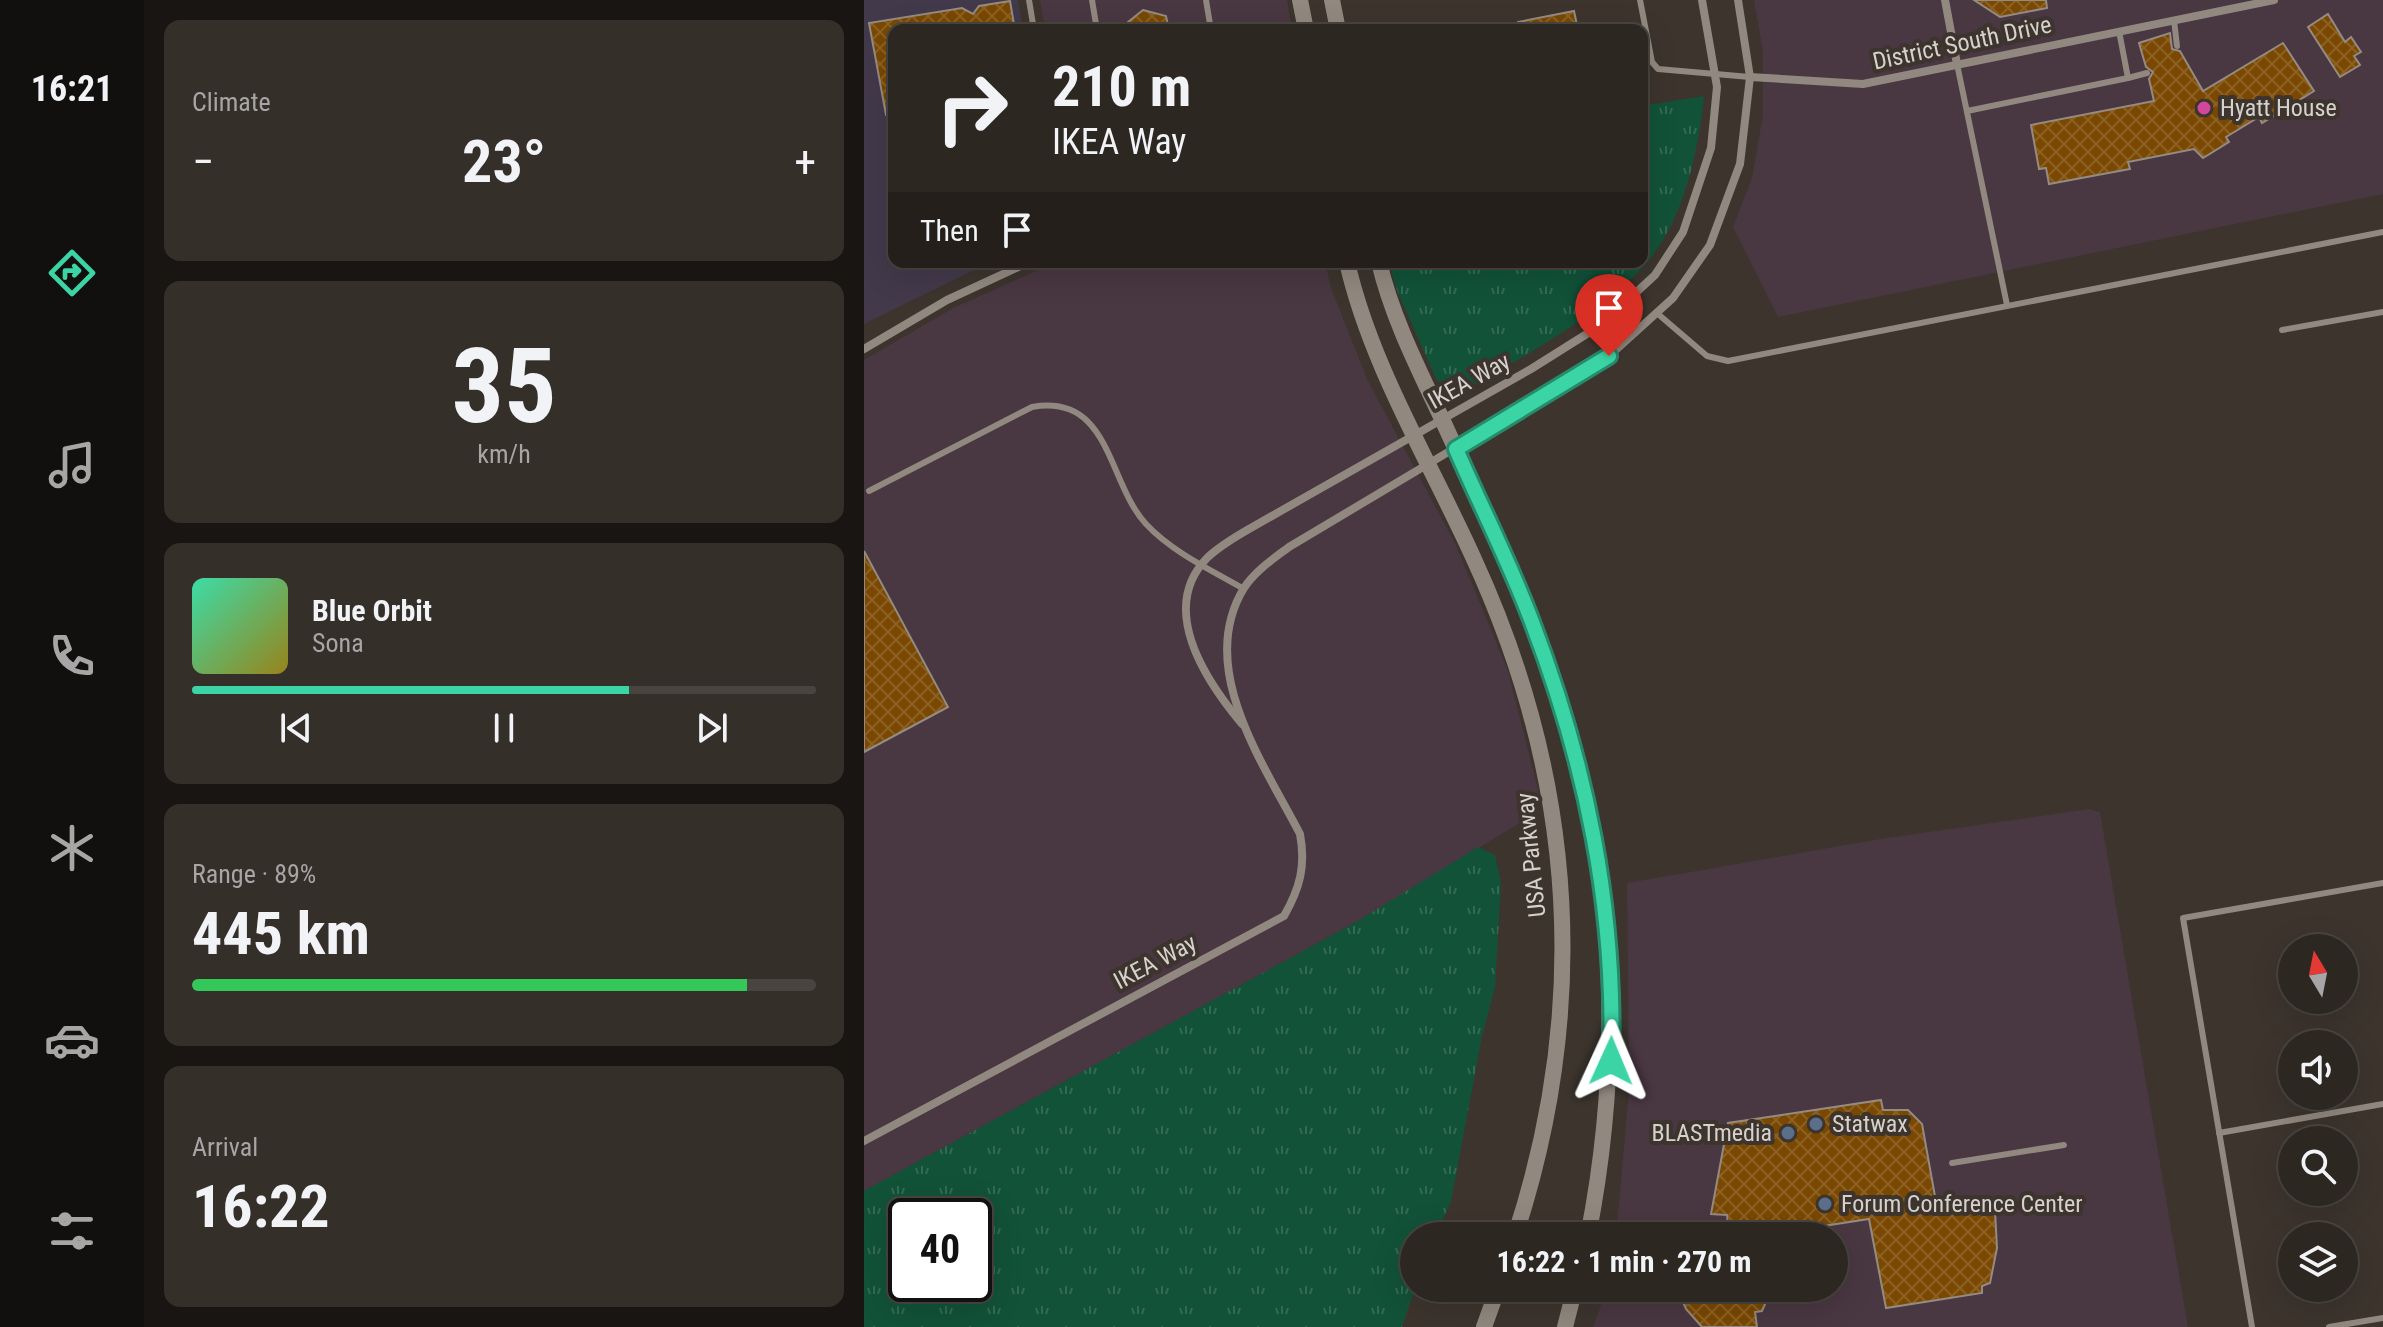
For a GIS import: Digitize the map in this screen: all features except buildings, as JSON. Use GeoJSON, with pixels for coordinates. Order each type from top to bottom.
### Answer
{"type":"FeatureCollection","features":[{"type":"Feature","properties":{"kind":"street"},"geometry":{"type":"LineString","coordinates":[[1300,0],[1305,24]]}},
{"type":"Feature","properties":{"kind":"street"},"geometry":{"type":"LineString","coordinates":[[1332,0],[1337,24]]}},
{"type":"Feature","properties":{"kind":"street","name":"IKEA Way"},"geometry":{"type":"LineString","coordinates":[[1245,728],[1220,698],[1191,640],[1187,603],[1193,579],[1202,565],[1223,545],[1601,325],[1655,275],[1683,232],[1703,180],[1713,134],[1715,73],[1702,0]]}},
{"type":"Feature","properties":{"kind":"street","name":"IKEA Way"},"geometry":{"type":"LineString","coordinates":[[864,1141],[1284,916],[1303,874],[1300,834],[1245,728],[1229,673],[1227,648],[1232,618],[1244,589],[1258,571],[1289,547],[1609,356],[1658,314],[1692,274],[1727,205],[1743,149],[1750,77],[1738,0]]}},
{"type":"Feature","properties":{"kind":"street"},"geometry":{"type":"LineString","coordinates":[[1945,0],[1957,64]]}},
{"type":"Feature","properties":{"kind":"street","name":"District South Drive"},"geometry":{"type":"LineString","coordinates":[[1750,77],[1863,84],[2274,0]]}},
{"type":"Feature","properties":{"kind":"street"},"geometry":{"type":"LineString","coordinates":[[864,349],[947,300],[1016,268]]}},
{"type":"Feature","properties":{"kind":"street","name":"USA Parkway"},"geometry":{"type":"LineString","coordinates":[[1349,268],[1364,318],[1413,435],[1474,558],[1514,657],[1542,750],[1557,832],[1564,956],[1561,1013],[1553,1086],[1536,1166],[1519,1222]]}},
{"type":"Feature","properties":{"kind":"street"},"geometry":{"type":"LineString","coordinates":[[1381,268],[1390,303],[1531,619],[1575,747],[1599,858],[1608,940],[1611,1043],[1602,1163],[1591,1222]]}},
{"type":"Feature","properties":{"kind":"street"},"geometry":{"type":"LineString","coordinates":[[1484,1327],[1493,1302]]}},
{"type":"Feature","properties":{"kind":"street"},"geometry":{"type":"LineString","coordinates":[[1565,1327],[1571,1302]]}},
{"type":"Feature","properties":{"kind":"lane"},"geometry":{"type":"LineString","coordinates":[[1029,0],[1033,24]]}},
{"type":"Feature","properties":{"kind":"lane"},"geometry":{"type":"LineString","coordinates":[[1092,0],[1096,24]]}},
{"type":"Feature","properties":{"kind":"lane"},"geometry":{"type":"LineString","coordinates":[[1206,0],[1210,24]]}},
{"type":"Feature","properties":{"kind":"lane"},"geometry":{"type":"LineString","coordinates":[[1640,0],[1645,24]]}},
{"type":"Feature","properties":{"kind":"lane"},"geometry":{"type":"LineString","coordinates":[[2174,20],[2177,46]]}},
{"type":"Feature","properties":{"kind":"lane"},"geometry":{"type":"LineString","coordinates":[[2119,31],[2128,78]]}},
{"type":"Feature","properties":{"kind":"lane"},"geometry":{"type":"LineString","coordinates":[[1648,41],[1652,62],[1658,69],[1750,77]]}},
{"type":"Feature","properties":{"kind":"lane"},"geometry":{"type":"LineString","coordinates":[[1957,64],[2007,305]]}},
{"type":"Feature","properties":{"kind":"lane"},"geometry":{"type":"LineString","coordinates":[[1967,111],[2147,73]]}},
{"type":"Feature","properties":{"kind":"lane"},"geometry":{"type":"LineString","coordinates":[[1658,314],[1707,356],[1728,361],[2383,232]]}},
{"type":"Feature","properties":{"kind":"lane"},"geometry":{"type":"LineString","coordinates":[[2282,330],[2383,312]]}},
{"type":"Feature","properties":{"kind":"lane"},"geometry":{"type":"LineString","coordinates":[[869,491],[1032,407],[1055,403],[1071,408],[1099,435],[1142,520],[1165,541],[1244,589]]}},
{"type":"Feature","properties":{"kind":"lane"},"geometry":{"type":"LineString","coordinates":[[2252,1327],[2183,918],[2383,883]]}},
{"type":"Feature","properties":{"kind":"lane"},"geometry":{"type":"LineString","coordinates":[[2219,1133],[2383,1104]]}},
{"type":"Feature","properties":{"kind":"lane"},"geometry":{"type":"LineString","coordinates":[[1952,1163],[2064,1145]]}},
{"type":"Feature","properties":{"kind":"lane"},"geometry":{"type":"LineString","coordinates":[[2329,1327],[2383,1318]]}},
{"type":"Feature","properties":{"kind":"shaded area"},"geometry":{"type":"Polygon","coordinates":[[[864,0],[1018,0],[1022,24],[888,24],[888,268],[978,268],[864,324],[864,0]]]}},
{"type":"Feature","properties":{"kind":"shaded area"},"geometry":{"type":"Polygon","coordinates":[[[1040,0],[1287,0],[1291,24],[1044,24],[1040,0]]]}},
{"type":"Feature","properties":{"kind":"shaded area"},"geometry":{"type":"Polygon","coordinates":[[[1754,0],[2383,0],[2383,194],[1778,317],[1733,227],[1752,178],[1763,114],[1763,52],[1754,0]]]}},
{"type":"Feature","properties":{"kind":"shaded area"},"geometry":{"type":"Polygon","coordinates":[[[1043,268],[1326,268],[1331,288],[1368,381],[1456,545],[1508,671],[1541,801],[1520,823],[1356,922],[864,1191],[864,360],[953,308],[1043,268]]]}},
{"type":"Feature","properties":{"kind":"shaded area"},"geometry":{"type":"Polygon","coordinates":[[[2089,809],[2100,812],[2188,1327],[1593,1327],[1602,1302],[1848,1302],[1848,1222],[1617,1222],[1629,1091],[1627,883],[1880,839],[2089,809]]]}},
{"type":"Feature","properties":{"kind":"green space"},"geometry":{"type":"Polygon","coordinates":[[[1704,96],[1688,183],[1672,224],[1648,261],[1648,105],[1704,96]]]}},
{"type":"Feature","properties":{"kind":"green space"},"geometry":{"type":"Polygon","coordinates":[[[1391,268],[1641,268],[1588,315],[1469,388],[1437,381],[1396,288],[1391,268]]]}},
{"type":"Feature","properties":{"kind":"green space"},"geometry":{"type":"Polygon","coordinates":[[[1478,847],[1495,855],[1501,884],[1495,987],[1482,1036],[1451,1201],[1441,1222],[1400,1222],[1400,1302],[1410,1302],[1402,1327],[864,1327],[864,1191],[1356,922],[1478,847]]]}},
{"type":"Feature","properties":{"kind":"place","name":"Hyatt House"},"geometry":{"type":"Point","coordinates":[2204,108]}},
{"type":"Feature","properties":{"kind":"place","name":"Statwax"},"geometry":{"type":"Point","coordinates":[1816,1124]}},
{"type":"Feature","properties":{"kind":"place","name":"BLASTmedia"},"geometry":{"type":"Point","coordinates":[1788,1133]}},
{"type":"Feature","properties":{"kind":"place","name":"Forum Conference Center"},"geometry":{"type":"Point","coordinates":[1825,1204]}},
{"type":"Feature","properties":{"kind":"route"},"geometry":{"type":"LineString","coordinates":[[1609,356],[1456,449],[1531,619],[1575,747],[1594,827],[1603,887],[1610,975],[1611,1061]]}}]}
